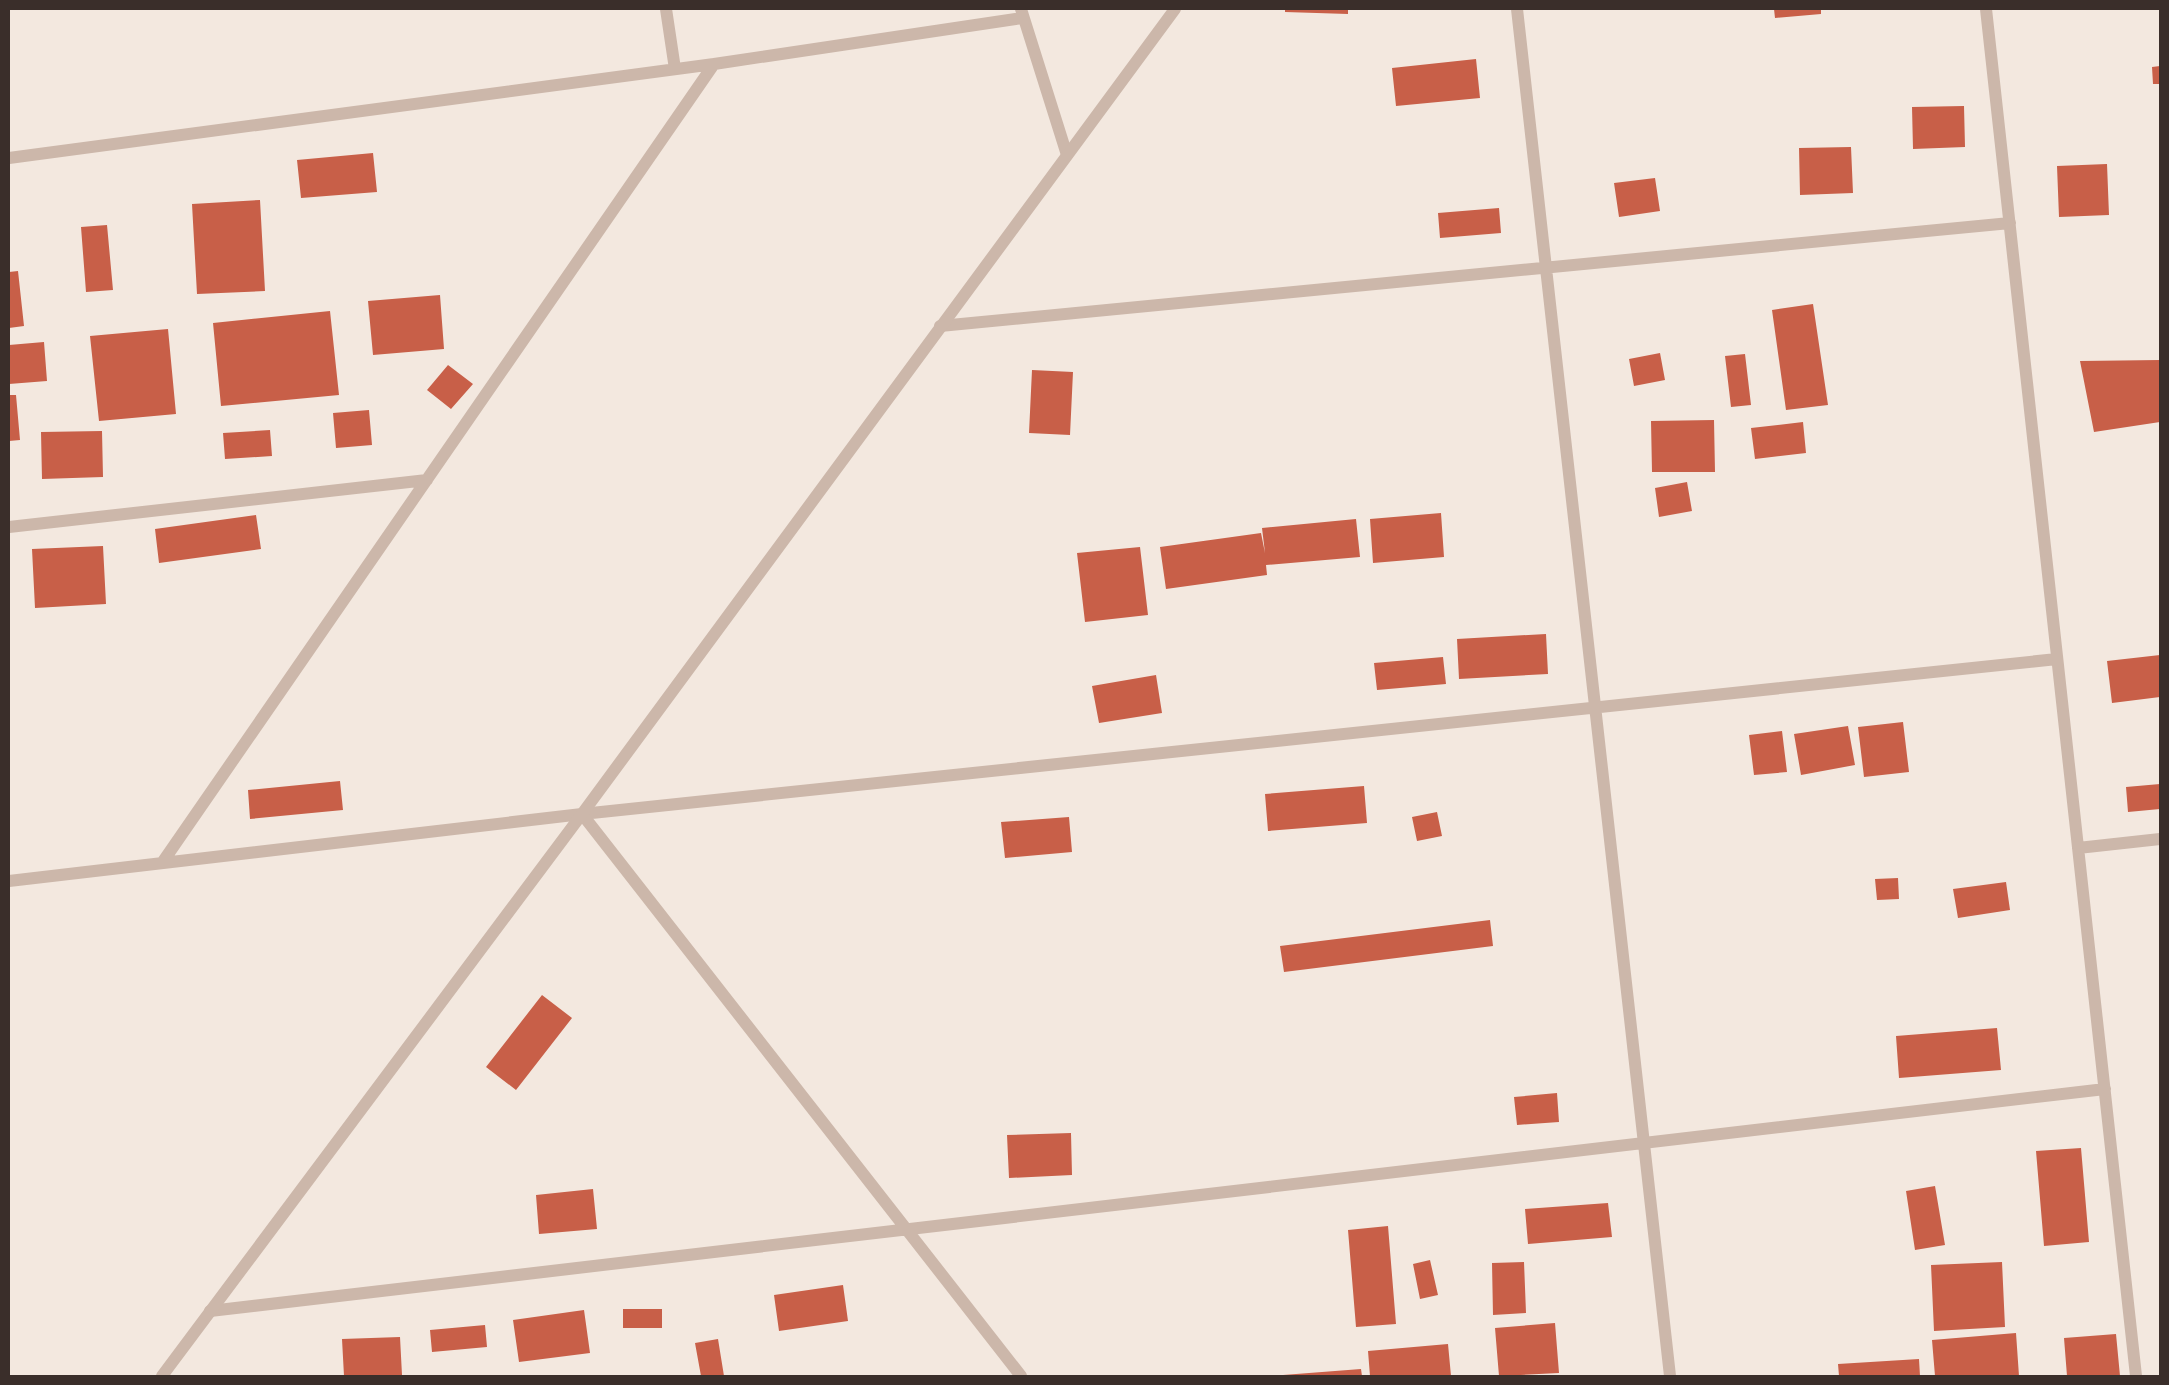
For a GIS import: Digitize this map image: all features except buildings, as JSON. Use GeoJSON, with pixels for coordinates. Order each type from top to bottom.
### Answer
{"type":"FeatureCollection","features":[{"type":"Feature","properties":{"kind":"street"},"geometry":{"type":"LineString","coordinates":[[666,9],[675,69]]}},
{"type":"Feature","properties":{"kind":"street"},"geometry":{"type":"LineString","coordinates":[[162,1376],[582,814],[1175,9]]}},
{"type":"Feature","properties":{"kind":"street"},"geometry":{"type":"LineString","coordinates":[[1516,9],[1670,1376]]}},
{"type":"Feature","properties":{"kind":"street"},"geometry":{"type":"LineString","coordinates":[[1986,9],[2136,1376]]}},
{"type":"Feature","properties":{"kind":"street"},"geometry":{"type":"LineString","coordinates":[[9,158],[714,64],[1022,13],[1067,155]]}},
{"type":"Feature","properties":{"kind":"street"},"geometry":{"type":"LineString","coordinates":[[162,863],[714,64]]}},
{"type":"Feature","properties":{"kind":"street"},"geometry":{"type":"LineString","coordinates":[[940,326],[2010,223]]}},
{"type":"Feature","properties":{"kind":"street"},"geometry":{"type":"LineString","coordinates":[[9,527],[427,480]]}},
{"type":"Feature","properties":{"kind":"street"},"geometry":{"type":"LineString","coordinates":[[9,881],[582,814],[2057,659]]}},
{"type":"Feature","properties":{"kind":"street"},"geometry":{"type":"LineString","coordinates":[[582,814],[1021,1376]]}},
{"type":"Feature","properties":{"kind":"street"},"geometry":{"type":"LineString","coordinates":[[2078,848],[2160,839]]}},
{"type":"Feature","properties":{"kind":"street"},"geometry":{"type":"LineString","coordinates":[[210,1311],[2105,1089]]}}]}
